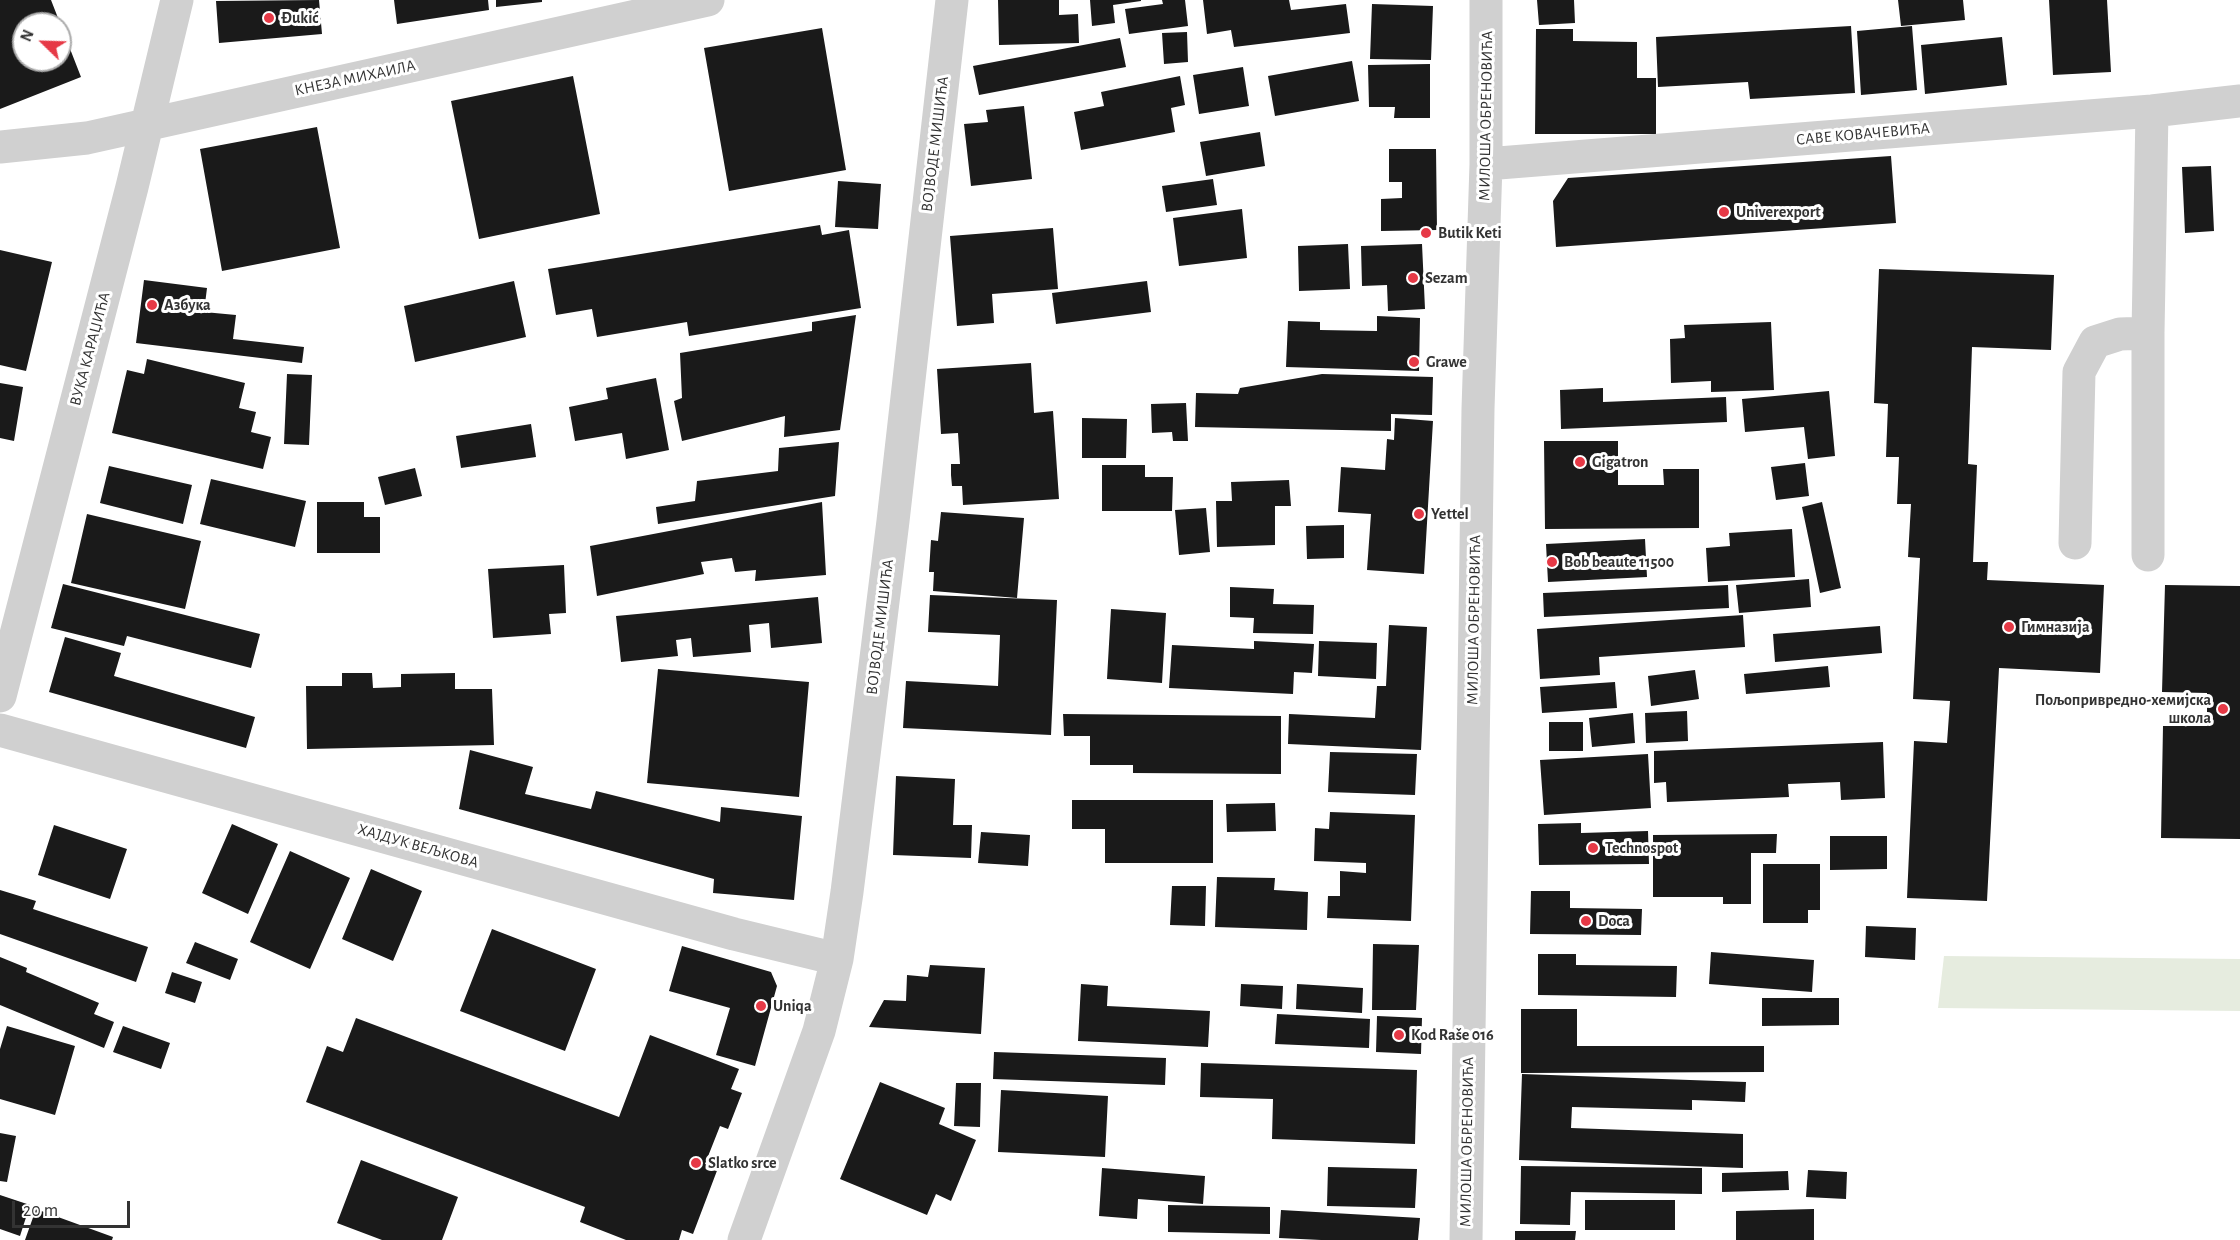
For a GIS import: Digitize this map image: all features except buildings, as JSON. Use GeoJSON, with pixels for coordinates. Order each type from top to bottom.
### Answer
{"type":"FeatureCollection","features":[{"type":"Feature","properties":{"kind":"street","name":"ВУКА КАРАЏИЋА"},"geometry":{"type":"LineString","coordinates":[[0,696],[148,123],[177,0]]}},
{"type":"Feature","properties":{"kind":"street","name":"КНЕЗА МИХАИЛА"},"geometry":{"type":"LineString","coordinates":[[0,147],[87,138],[708,0]]}},
{"type":"Feature","properties":{"kind":"street","name":"ВОЈВОДЕ МИШИЋА"},"geometry":{"type":"LineString","coordinates":[[744,1240],[819,1031],[837,959],[891,532],[952,0]]}},
{"type":"Feature","properties":{"kind":"street","name":"МИЛОША ОБРЕНОВИЋА"},"geometry":{"type":"LineString","coordinates":[[1466,1240],[1478,409],[1486,164],[1486,0]]}},
{"type":"Feature","properties":{"kind":"street","name":"САВЕ КОВАЧЕВИЋА"},"geometry":{"type":"LineString","coordinates":[[1486,164],[2152,111],[2240,101]]}},
{"type":"Feature","properties":{"kind":"street"},"geometry":{"type":"LineString","coordinates":[[2148,555],[2148,333],[2152,111]]}},
{"type":"Feature","properties":{"kind":"street"},"geometry":{"type":"LineString","coordinates":[[2075,543],[2079,372],[2095,342],[2120,334],[2148,333]]}},
{"type":"Feature","properties":{"kind":"street","name":"ХАЈДУК ВЕЉКОВА"},"geometry":{"type":"LineString","coordinates":[[0,730],[734,934],[837,959]]}},
{"type":"Feature","properties":{"kind":"shaded area"},"geometry":{"type":"Polygon","coordinates":[[[1944,956],[2240,959],[2240,1011],[1938,1008],[1944,956]]]}},
{"type":"Feature","properties":{"kind":"place","name":"Đukić"},"geometry":{"type":"Point","coordinates":[269,18]}},
{"type":"Feature","properties":{"kind":"place","name":"Univerexport"},"geometry":{"type":"Point","coordinates":[1724,212]}},
{"type":"Feature","properties":{"kind":"place","name":"Butik Keti"},"geometry":{"type":"Point","coordinates":[1426,233]}},
{"type":"Feature","properties":{"kind":"place","name":"Sezam"},"geometry":{"type":"Point","coordinates":[1413,278]}},
{"type":"Feature","properties":{"kind":"place","name":"Азбука"},"geometry":{"type":"Point","coordinates":[152,305]}},
{"type":"Feature","properties":{"kind":"place","name":"Grawe"},"geometry":{"type":"Point","coordinates":[1414,362]}},
{"type":"Feature","properties":{"kind":"place","name":"Gigatron"},"geometry":{"type":"Point","coordinates":[1580,462]}},
{"type":"Feature","properties":{"kind":"place","name":"Yettel"},"geometry":{"type":"Point","coordinates":[1419,514]}},
{"type":"Feature","properties":{"kind":"place","name":"Bob beaute 11500"},"geometry":{"type":"Point","coordinates":[1552,562]}},
{"type":"Feature","properties":{"kind":"place","name":"Гимназија"},"geometry":{"type":"Point","coordinates":[2009,627]}},
{"type":"Feature","properties":{"kind":"place","name":"Пољопривредно-хемијска школа"},"geometry":{"type":"Point","coordinates":[2223,709]}},
{"type":"Feature","properties":{"kind":"place","name":"Technospot"},"geometry":{"type":"Point","coordinates":[1593,848]}},
{"type":"Feature","properties":{"kind":"place","name":"Doca"},"geometry":{"type":"Point","coordinates":[1586,921]}},
{"type":"Feature","properties":{"kind":"place","name":"Uniqa"},"geometry":{"type":"Point","coordinates":[761,1006]}},
{"type":"Feature","properties":{"kind":"place","name":"Kod Raše 016"},"geometry":{"type":"Point","coordinates":[1399,1035]}},
{"type":"Feature","properties":{"kind":"place","name":"Slatko srce"},"geometry":{"type":"Point","coordinates":[696,1163]}}]}
